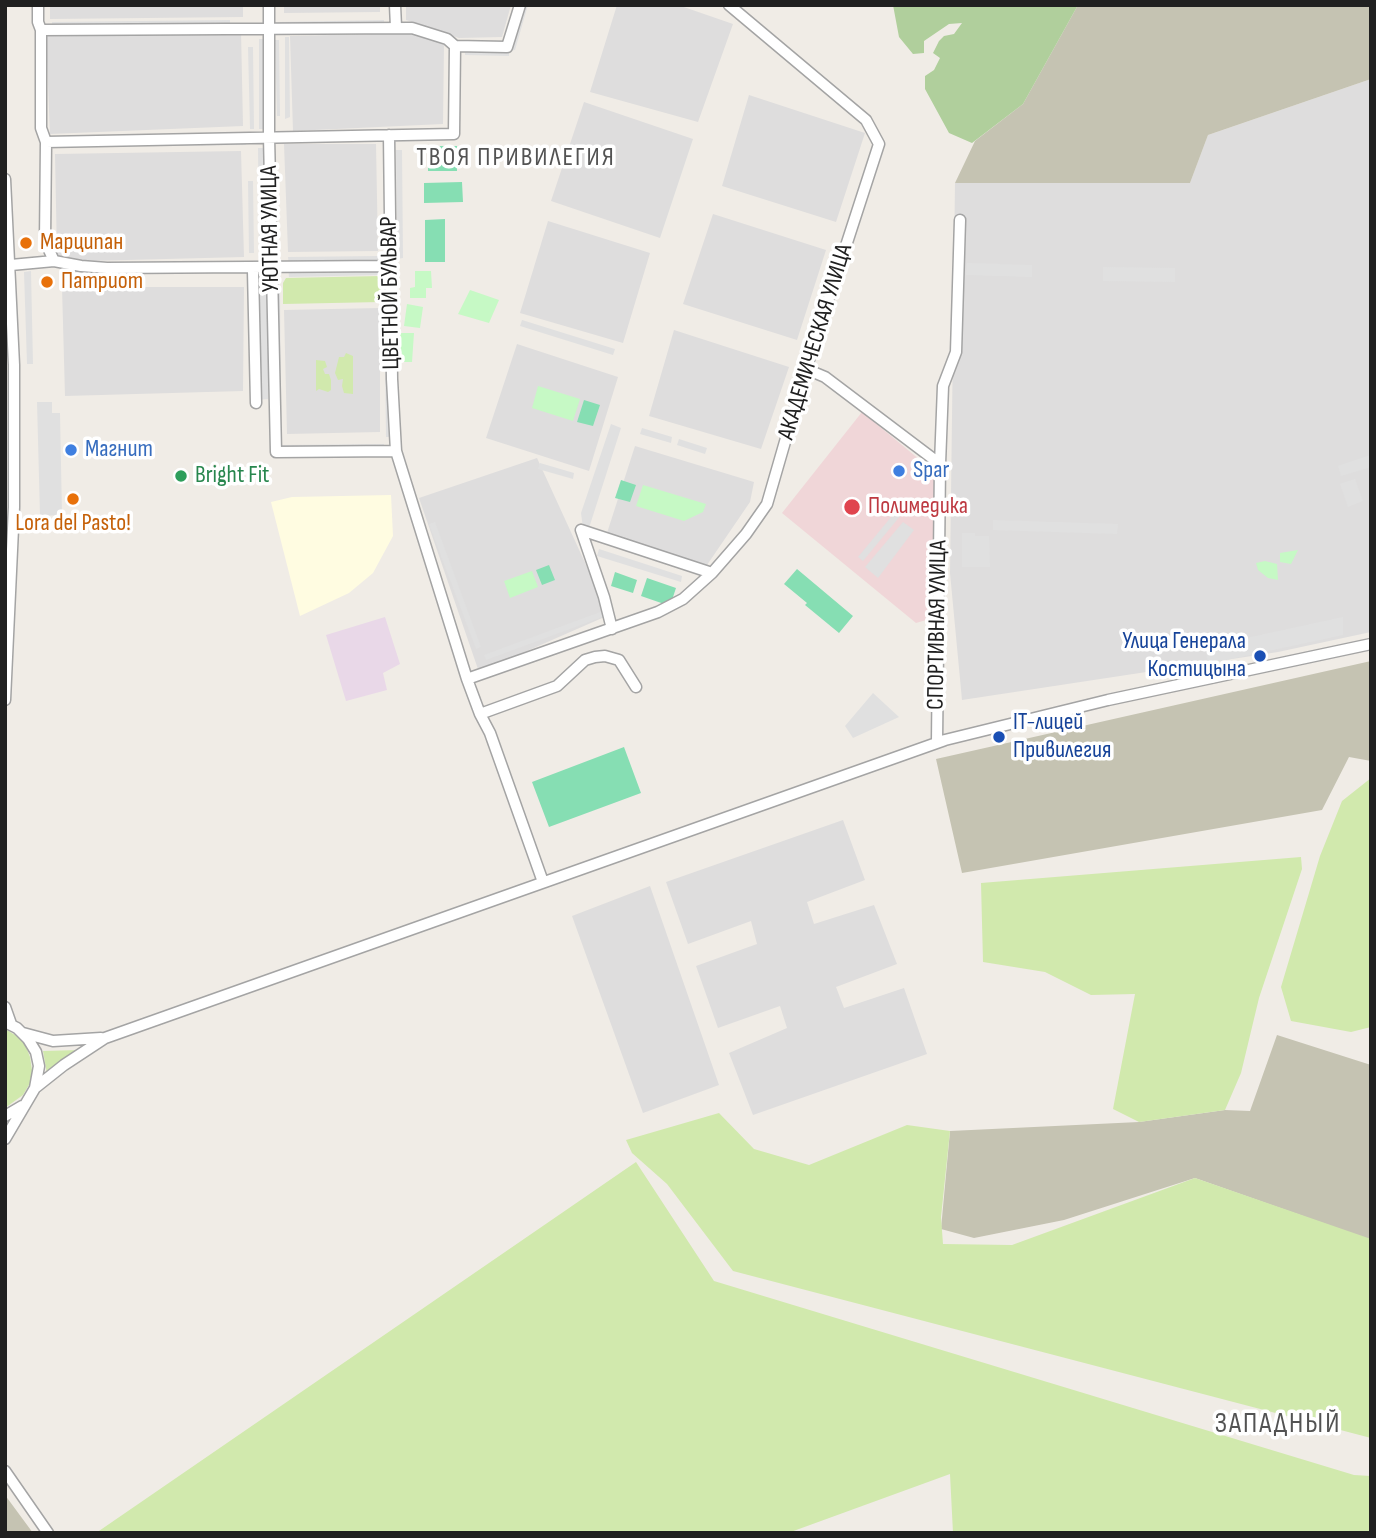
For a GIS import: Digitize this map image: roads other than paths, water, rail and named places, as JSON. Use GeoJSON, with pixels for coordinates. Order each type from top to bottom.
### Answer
{"type":"FeatureCollection","features":[{"type":"Feature","properties":{"kind":"street"},"geometry":{"type":"LineString","coordinates":[[38,5],[41,30],[41,128],[46,142],[46,241],[54,261]]}},
{"type":"Feature","properties":{"kind":"street","name":"УЮТНАЯ УЛИЦА"},"geometry":{"type":"LineString","coordinates":[[270,5],[269,136],[276,452],[396,451]]}},
{"type":"Feature","properties":{"kind":"street"},"geometry":{"type":"LineString","coordinates":[[395,5],[396,27]]}},
{"type":"Feature","properties":{"kind":"street"},"geometry":{"type":"LineString","coordinates":[[41,30],[396,27],[412,28],[447,39],[456,46],[507,47],[520,5]]}},
{"type":"Feature","properties":{"kind":"street","name":"АКАДЕМИЧЕСКАЯ УЛИЦА"},"geometry":{"type":"LineString","coordinates":[[467,679],[658,612],[683,599],[712,573],[746,534],[767,504],[806,369],[879,144],[866,120],[729,5]]}},
{"type":"Feature","properties":{"kind":"street"},"geometry":{"type":"LineString","coordinates":[[46,142],[454,134],[456,46]]}},
{"type":"Feature","properties":{"kind":"street","name":"ЦВЕТНОЙ БУЛЬВАР"},"geometry":{"type":"LineString","coordinates":[[389,135],[392,379],[396,451],[467,679],[543,882]]}},
{"type":"Feature","properties":{"kind":"street"},"geometry":{"type":"LineString","coordinates":[[5,179],[14,365],[14,507],[5,700]]}},
{"type":"Feature","properties":{"kind":"street","name":"СПОРТИВНАЯ УЛИЦА"},"geometry":{"type":"LineString","coordinates":[[937,742],[943,386],[956,352],[960,219]]}},
{"type":"Feature","properties":{"kind":"street"},"geometry":{"type":"LineString","coordinates":[[11,265],[54,261],[107,268],[391,266]]}},
{"type":"Feature","properties":{"kind":"street"},"geometry":{"type":"LineString","coordinates":[[256,267],[253,271],[256,403]]}},
{"type":"Feature","properties":{"kind":"street"},"geometry":{"type":"LineString","coordinates":[[806,369],[825,377],[940,464]]}},
{"type":"Feature","properties":{"kind":"street"},"geometry":{"type":"LineString","coordinates":[[612,629],[581,530],[712,573]]}},
{"type":"Feature","properties":{"kind":"street"},"geometry":{"type":"LineString","coordinates":[[5,1139],[35,1088],[105,1038],[937,742],[1108,700],[1371,644]]}},
{"type":"Feature","properties":{"kind":"street"},"geometry":{"type":"LineString","coordinates":[[480,715],[556,686],[585,660],[595,657],[605,656],[619,660],[636,687]]}},
{"type":"Feature","properties":{"kind":"street"},"geometry":{"type":"LineString","coordinates":[[5,1007],[8,1023],[23,1033],[53,1041],[105,1038]]}},
{"type":"Feature","properties":{"kind":"street"},"geometry":{"type":"LineString","coordinates":[[23,1033],[38,1059],[35,1088]]}},
{"type":"Feature","properties":{"kind":"street"},"geometry":{"type":"LineString","coordinates":[[5,1116],[27,1101]]}},
{"type":"Feature","properties":{"kind":"street"},"geometry":{"type":"LineString","coordinates":[[5,1471],[48,1533]]}},
{"type":"Feature","properties":{"kind":"place","name":"Марципан"},"geometry":{"type":"Point","coordinates":[26,243]}},
{"type":"Feature","properties":{"kind":"place","name":"Патриот"},"geometry":{"type":"Point","coordinates":[47,282]}},
{"type":"Feature","properties":{"kind":"place","name":"Магнит"},"geometry":{"type":"Point","coordinates":[71,450]}},
{"type":"Feature","properties":{"kind":"place","name":"Spar"},"geometry":{"type":"Point","coordinates":[899,471]}},
{"type":"Feature","properties":{"kind":"place","name":"Bright Fit"},"geometry":{"type":"Point","coordinates":[181,476]}},
{"type":"Feature","properties":{"kind":"place","name":"Lora del Pasto!"},"geometry":{"type":"Point","coordinates":[73,499]}},
{"type":"Feature","properties":{"kind":"place","name":"Полимедика"},"geometry":{"type":"Point","coordinates":[852,507]}},
{"type":"Feature","properties":{"kind":"place","name":"Улица Генерала Костицына"},"geometry":{"type":"Point","coordinates":[1260,656]}},
{"type":"Feature","properties":{"kind":"place","name":"IT-лицей Привилегия"},"geometry":{"type":"Point","coordinates":[999,737]}},
{"type":"Feature","properties":{"kind":"district","name":"ТВОЯ ПРИВИЛЕГИЯ"},"geometry":{"type":"Point","coordinates":[516,158]}},
{"type":"Feature","properties":{"kind":"district","name":"ЗАПАДНЫЙ"},"geometry":{"type":"Point","coordinates":[1278,1425]}}]}
